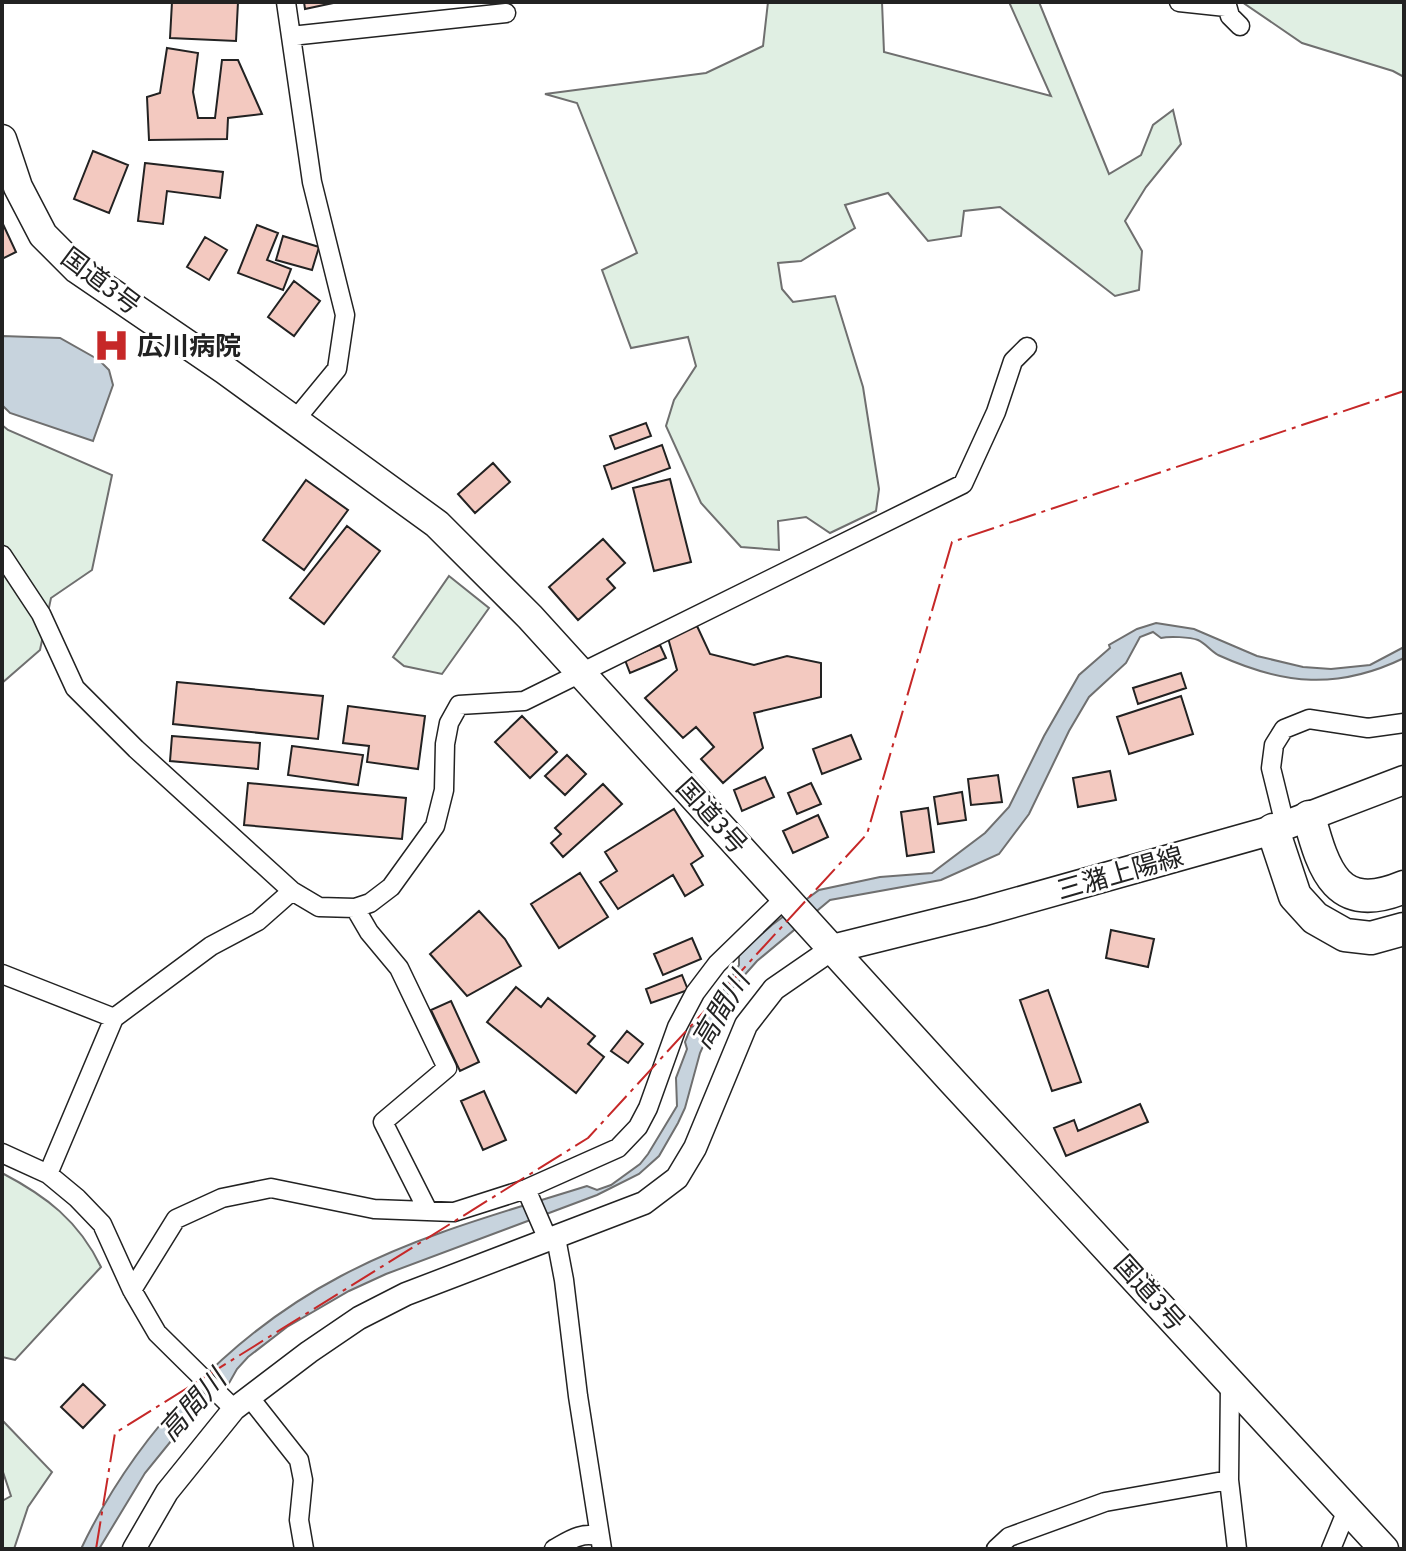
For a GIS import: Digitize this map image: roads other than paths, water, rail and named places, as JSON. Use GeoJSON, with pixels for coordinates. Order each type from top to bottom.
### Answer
{"type":"FeatureCollection","features":[{"type":"Feature","properties":{"kind":"highway"},"geometry":{"type":"LineString","coordinates":[[1289,824],[1339,886],[1362,896],[1383,896],[1404,887]]}},
{"type":"Feature","properties":{"kind":"highway"},"geometry":{"type":"LineString","coordinates":[[1289,824],[1295,896],[1315,918],[1345,935],[1371,938],[1404,929]]}},
{"type":"Feature","properties":{"kind":"main road","name":"国道3号"},"geometry":{"type":"LineString","coordinates":[[2,139],[18,187],[43,235],[77,269],[295,420],[437,524],[582,670],[823,940],[1384,1549]]}},
{"type":"Feature","properties":{"kind":"main road","name":"三潴上陽線"},"geometry":{"type":"LineString","coordinates":[[823,940],[981,912],[1289,824],[1404,780]]}},
{"type":"Feature","properties":{"kind":"street"},"geometry":{"type":"LineString","coordinates":[[286,2],[312,182],[345,315],[337,369],[295,420]]}},
{"type":"Feature","properties":{"kind":"street"},"geometry":{"type":"LineString","coordinates":[[1179,2],[1226,5],[1230,16],[1240,26]]}},
{"type":"Feature","properties":{"kind":"street"},"geometry":{"type":"LineString","coordinates":[[291,36],[506,13]]}},
{"type":"Feature","properties":{"kind":"street"},"geometry":{"type":"LineString","coordinates":[[2,555],[41,614],[75,688],[136,749],[292,891],[319,907],[355,908],[370,903],[391,887],[435,826],[444,790],[445,744],[449,723],[459,705],[524,701],[963,484],[996,412],[1013,361],[1027,347]]}},
{"type":"Feature","properties":{"kind":"street"},"geometry":{"type":"LineString","coordinates":[[1289,824],[1271,768],[1274,745],[1284,729],[1309,719],[1368,728],[1404,723]]}},
{"type":"Feature","properties":{"kind":"street"},"geometry":{"type":"LineString","coordinates":[[48,1174],[114,1018],[211,946],[258,921],[292,891]]}},
{"type":"Feature","properties":{"kind":"street"},"geometry":{"type":"LineString","coordinates":[[132,1290],[176,1219],[222,1198],[271,1188],[374,1209],[454,1212],[528,1193],[618,1148],[638,1127],[648,1108],[677,1027],[695,993],[717,964],[788,900]]}},
{"type":"Feature","properties":{"kind":"street"},"geometry":{"type":"LineString","coordinates":[[355,908],[369,932],[399,968],[447,1068],[383,1122],[428,1211]]}},
{"type":"Feature","properties":{"kind":"street"},"geometry":{"type":"LineString","coordinates":[[134,1549],[167,1492],[236,1402],[359,1318],[406,1294],[549,1236],[644,1203],[677,1178],[695,1148],[746,1025],[774,989],[823,940]]}},
{"type":"Feature","properties":{"kind":"street"},"geometry":{"type":"LineString","coordinates":[[2,974],[114,1018]]}},
{"type":"Feature","properties":{"kind":"street"},"geometry":{"type":"LineString","coordinates":[[2,1153],[48,1174],[77,1198],[102,1224],[132,1290],[157,1333],[200,1375],[236,1402],[299,1460],[303,1480],[299,1520],[304,1549]]}},
{"type":"Feature","properties":{"kind":"street"},"geometry":{"type":"LineString","coordinates":[[528,1193],[549,1236],[564,1280],[601,1543]]}},
{"type":"Feature","properties":{"kind":"street"},"geometry":{"type":"LineString","coordinates":[[1230,1383],[1229,1480],[1237,1549]]}},
{"type":"Feature","properties":{"kind":"street"},"geometry":{"type":"LineString","coordinates":[[996,1549],[1009,1537],[1105,1502],[1229,1480]]}},
{"type":"Feature","properties":{"kind":"street"},"geometry":{"type":"LineString","coordinates":[[1331,1549],[1347,1510]]}},
{"type":"Feature","properties":{"kind":"street"},"geometry":{"type":"LineString","coordinates":[[554,1549],[576,1537],[590,1534],[601,1543]]}},
{"type":"Feature","properties":{"kind":"water"},"geometry":{"type":"Polygon","coordinates":[[[2,336],[60,338],[99,360],[109,370],[113,385],[93,441],[10,413],[2,405],[2,336]]]}},
{"type":"Feature","properties":{"kind":"water","name":"高間川"},"geometry":{"type":"Polygon","coordinates":[[[1156,623],[1194,629],[1257,656],[1303,667],[1331,669],[1370,665],[1404,647],[1404,658],[1356,675],[1311,680],[1288,678],[1242,665],[1218,655],[1194,639],[1161,638],[1153,632],[1140,637],[1126,663],[1089,697],[1029,814],[999,854],[941,880],[830,900],[757,961],[725,997],[700,1053],[678,1123],[659,1156],[639,1174],[597,1195],[386,1274],[349,1291],[287,1327],[248,1357],[228,1385],[171,1441],[145,1473],[99,1549],[81,1549],[103,1507],[157,1428],[224,1358],[300,1300],[400,1248],[587,1186],[597,1190],[611,1185],[640,1164],[677,1106],[676,1078],[691,1027],[703,1024],[739,965],[739,954],[819,890],[880,877],[932,873],[985,833],[1009,807],[1079,675],[1110,648],[1109,645],[1137,629],[1156,623]]]}},
{"type":"Feature","properties":{"kind":"place","name":"広川病院"},"geometry":{"type":"Point","coordinates":[111,346]}}]}
